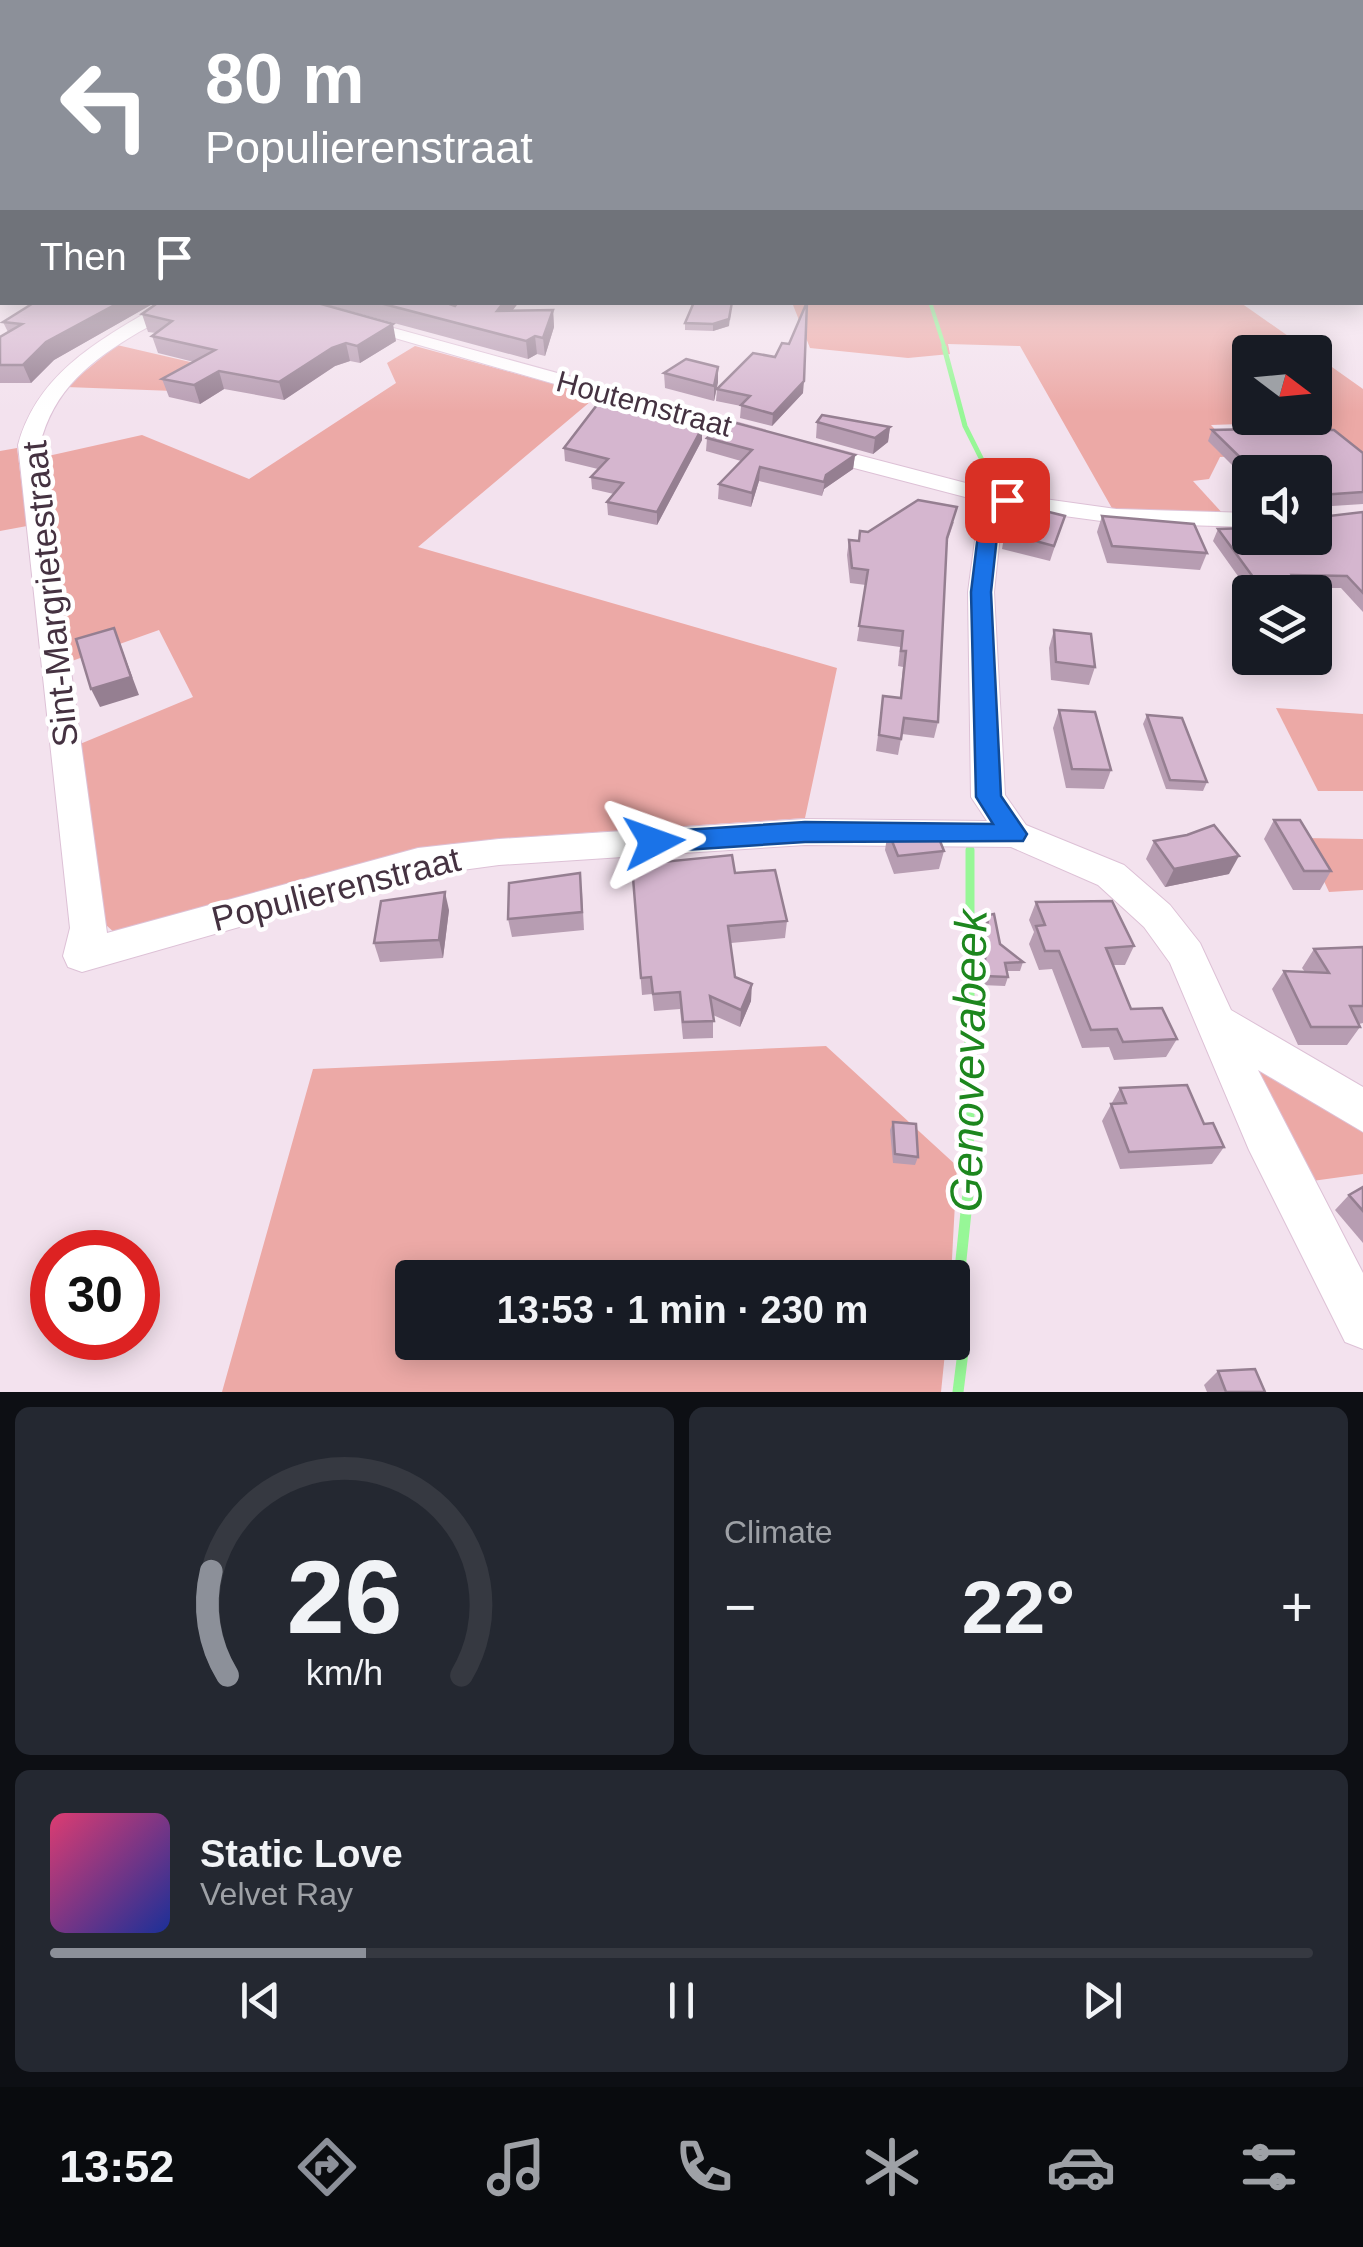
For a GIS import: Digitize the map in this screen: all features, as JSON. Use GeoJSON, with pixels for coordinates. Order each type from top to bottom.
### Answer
{"type":"FeatureCollection","features":[{"type":"Feature","properties":{"kind":"street","name":"Sint-Margrietestraat"},"geometry":{"type":"LineString","coordinates":[[82,956],[90,928],[29,445],[32,420],[42,400],[72,372],[172,305]]}},
{"type":"Feature","properties":{"kind":"street","name":"Houtemstraat"},"geometry":{"type":"LineString","coordinates":[[289,305],[1007,500],[1116,516],[1232,519]]}},
{"type":"Feature","properties":{"kind":"street"},"geometry":{"type":"LineString","coordinates":[[1007,500],[989,526],[981,592],[988,797],[1014,834]]}},
{"type":"Feature","properties":{"kind":"street","name":"Populierenstraat"},"geometry":{"type":"LineString","coordinates":[[82,956],[434,860],[499,852],[805,832],[1014,834],[1110,875],[1158,916],[1186,954],[1265,1135],[1363,1324]]}},
{"type":"Feature","properties":{"kind":"street"},"geometry":{"type":"LineString","coordinates":[[1217,1023],[1363,1110]]}},
{"type":"Feature","properties":{"kind":"shaded area"},"geometry":{"type":"Polygon","coordinates":[[[793,305],[1244,305],[1287,335],[1232,335],[1232,424],[1211,425],[1238,455],[1220,457],[1209,479],[1193,481],[1225,516],[1113,510],[1020,346],[948,344],[950,354],[908,358],[810,348],[793,305]]]}},
{"type":"Feature","properties":{"kind":"shaded area"},"geometry":{"type":"Polygon","coordinates":[[[117,345],[199,364],[174,391],[66,387],[117,345]]]}},
{"type":"Feature","properties":{"kind":"shaded area"},"geometry":{"type":"Polygon","coordinates":[[[415,346],[597,396],[418,547],[837,668],[805,818],[493,839],[420,851],[116,934],[106,925],[80,744],[193,697],[159,630],[69,662],[39,458],[142,435],[249,479],[396,383],[387,363],[415,346]]]}},
{"type":"Feature","properties":{"kind":"shaded area"},"geometry":{"type":"Polygon","coordinates":[[[1332,367],[1363,389],[1363,467],[1323,435],[1332,435],[1332,367]]]}},
{"type":"Feature","properties":{"kind":"shaded area"},"geometry":{"type":"Polygon","coordinates":[[[17,448],[27,526],[0,531],[0,451],[17,448]]]}},
{"type":"Feature","properties":{"kind":"shaded area"},"geometry":{"type":"Polygon","coordinates":[[[1276,708],[1363,714],[1363,791],[1318,791],[1276,708]]]}},
{"type":"Feature","properties":{"kind":"shaded area"},"geometry":{"type":"Polygon","coordinates":[[[1304,838],[1363,839],[1363,890],[1329,892],[1304,838]]]}},
{"type":"Feature","properties":{"kind":"shaded area"},"geometry":{"type":"Polygon","coordinates":[[[826,1046],[957,1166],[952,1260],[395,1260],[395,1360],[944,1360],[941,1392],[222,1392],[313,1069],[826,1046]]]}},
{"type":"Feature","properties":{"kind":"shaded area"},"geometry":{"type":"Polygon","coordinates":[[[1257,1059],[1363,1120],[1363,1174],[1305,1182],[1248,1067],[1257,1059]]]}},
{"type":"Feature","properties":{"kind":"building"},"geometry":{"type":"Polygon","coordinates":[[[30,305],[114,305],[46,342],[23,365],[0,365],[0,337],[22,324],[3,322],[30,305]]]}},
{"type":"Feature","properties":{"kind":"building"},"geometry":{"type":"Polygon","coordinates":[[[155,305],[325,305],[393,324],[357,346],[346,343],[332,348],[279,382],[219,371],[194,385],[162,379],[215,350],[152,336],[172,321],[142,314],[155,305]]]}},
{"type":"Feature","properties":{"kind":"building"},"geometry":{"type":"Polygon","coordinates":[[[388,305],[502,305],[497,311],[553,310],[543,338],[535,336],[526,341],[388,305]]]}},
{"type":"Feature","properties":{"kind":"building"},"geometry":{"type":"Polygon","coordinates":[[[693,305],[731,305],[729,319],[713,324],[685,323],[693,305]]]}},
{"type":"Feature","properties":{"kind":"building"},"geometry":{"type":"Polygon","coordinates":[[[807,305],[804,381],[773,414],[741,405],[750,396],[717,389],[753,353],[775,357],[782,343],[789,344],[807,305]]]}},
{"type":"Feature","properties":{"kind":"building"},"geometry":{"type":"Polygon","coordinates":[[[686,359],[718,367],[714,386],[664,373],[686,359]]]}},
{"type":"Feature","properties":{"kind":"building"},"geometry":{"type":"Polygon","coordinates":[[[600,401],[702,428],[657,512],[607,502],[623,483],[591,477],[608,459],[564,448],[600,401]]]}},
{"type":"Feature","properties":{"kind":"building"},"geometry":{"type":"Polygon","coordinates":[[[822,415],[890,427],[875,438],[817,422],[822,415]]]}},
{"type":"Feature","properties":{"kind":"building"},"geometry":{"type":"Polygon","coordinates":[[[725,420],[855,455],[826,475],[824,482],[760,467],[752,493],[719,484],[752,450],[707,438],[725,420]]]}},
{"type":"Feature","properties":{"kind":"building"},"geometry":{"type":"Polygon","coordinates":[[[1212,430],[1232,430],[1232,435],[1332,435],[1334,430],[1363,453],[1363,492],[1332,494],[1332,455],[1238,455],[1212,430]]]}},
{"type":"Feature","properties":{"kind":"building"},"geometry":{"type":"Polygon","coordinates":[[[918,500],[957,507],[947,538],[938,722],[904,718],[901,739],[879,735],[883,696],[901,698],[906,651],[901,651],[903,631],[859,626],[868,570],[852,568],[849,540],[859,541],[860,531],[868,532],[918,500]]]}},
{"type":"Feature","properties":{"kind":"building"},"geometry":{"type":"Polygon","coordinates":[[[1017,504],[1065,516],[1054,546],[1006,533],[1007,520],[1017,504]]]}},
{"type":"Feature","properties":{"kind":"building"},"geometry":{"type":"Polygon","coordinates":[[[1363,512],[1363,593],[1347,576],[1252,575],[1237,555],[1332,555],[1332,516],[1363,512]]]}},
{"type":"Feature","properties":{"kind":"building"},"geometry":{"type":"Polygon","coordinates":[[[1102,516],[1194,524],[1207,553],[1112,546],[1102,516]]]}},
{"type":"Feature","properties":{"kind":"building"},"geometry":{"type":"Polygon","coordinates":[[[1218,529],[1232,529],[1232,548],[1218,529]]]}},
{"type":"Feature","properties":{"kind":"building"},"geometry":{"type":"Polygon","coordinates":[[[114,628],[131,677],[91,689],[76,639],[114,628]]]}},
{"type":"Feature","properties":{"kind":"building"},"geometry":{"type":"Polygon","coordinates":[[[1054,630],[1091,634],[1095,667],[1056,662],[1054,630]]]}},
{"type":"Feature","properties":{"kind":"building"},"geometry":{"type":"Polygon","coordinates":[[[1059,710],[1095,712],[1111,770],[1072,769],[1059,710]]]}},
{"type":"Feature","properties":{"kind":"building"},"geometry":{"type":"Polygon","coordinates":[[[1147,715],[1182,718],[1207,782],[1170,780],[1147,715]]]}},
{"type":"Feature","properties":{"kind":"building"},"geometry":{"type":"Polygon","coordinates":[[[1274,820],[1300,820],[1331,871],[1304,871],[1274,820]]]}},
{"type":"Feature","properties":{"kind":"building"},"geometry":{"type":"Polygon","coordinates":[[[1214,825],[1239,856],[1174,869],[1154,841],[1187,835],[1214,825]]]}},
{"type":"Feature","properties":{"kind":"building"},"geometry":{"type":"Polygon","coordinates":[[[888,831],[936,831],[944,851],[898,856],[888,831]]]}},
{"type":"Feature","properties":{"kind":"building"},"geometry":{"type":"Polygon","coordinates":[[[732,855],[735,873],[775,870],[787,921],[728,926],[735,977],[752,984],[741,1010],[710,996],[714,1021],[683,1022],[680,992],[653,994],[651,977],[641,978],[632,865],[732,855]]]}},
{"type":"Feature","properties":{"kind":"building"},"geometry":{"type":"Polygon","coordinates":[[[580,873],[582,912],[508,919],[509,883],[580,873]]]}},
{"type":"Feature","properties":{"kind":"building"},"geometry":{"type":"Polygon","coordinates":[[[445,892],[439,940],[374,943],[381,901],[445,892]]]}},
{"type":"Feature","properties":{"kind":"building"},"geometry":{"type":"Polygon","coordinates":[[[1112,901],[1134,946],[1106,948],[1131,1009],[1162,1008],[1177,1039],[1123,1042],[1117,1029],[1091,1030],[1059,951],[1045,951],[1036,926],[1045,925],[1036,902],[1112,901]]]}},
{"type":"Feature","properties":{"kind":"building"},"geometry":{"type":"Polygon","coordinates":[[[994,914],[1000,944],[1023,962],[1005,963],[1008,977],[984,976],[988,915],[994,914]]]}},
{"type":"Feature","properties":{"kind":"building"},"geometry":{"type":"Polygon","coordinates":[[[1363,947],[1363,1006],[1350,1006],[1360,1027],[1311,1027],[1284,971],[1329,973],[1314,949],[1363,947]]]}},
{"type":"Feature","properties":{"kind":"building"},"geometry":{"type":"Polygon","coordinates":[[[1187,1085],[1204,1124],[1213,1123],[1224,1147],[1129,1152],[1111,1104],[1126,1103],[1120,1088],[1187,1085]]]}},
{"type":"Feature","properties":{"kind":"building"},"geometry":{"type":"Polygon","coordinates":[[[893,1122],[916,1124],[918,1157],[895,1154],[893,1122]]]}},
{"type":"Feature","properties":{"kind":"building"},"geometry":{"type":"Polygon","coordinates":[[[1363,1187],[1363,1211],[1349,1195],[1363,1187]]]}},
{"type":"Feature","properties":{"kind":"building"},"geometry":{"type":"Polygon","coordinates":[[[1255,1369],[1265,1392],[1226,1392],[1218,1371],[1255,1369]]]}},
{"type":"Feature","properties":{"kind":"waterway","name":"Genovevabeek"},"geometry":{"type":"LineString","coordinates":[[931,305],[945,349]]}},
{"type":"Feature","properties":{"kind":"waterway","name":"Genovevabeek"},"geometry":{"type":"LineString","coordinates":[[944,347],[965,426],[996,488]]}},
{"type":"Feature","properties":{"kind":"waterway","name":"Genovevabeek"},"geometry":{"type":"LineString","coordinates":[[970,850],[970,1021]]}},
{"type":"Feature","properties":{"kind":"waterway","name":"Genovevabeek"},"geometry":{"type":"LineString","coordinates":[[958,1392],[963,1352],[957,1298],[968,1193],[970,1021]]}},
{"type":"Feature","properties":{"kind":"route"},"geometry":{"type":"LineString","coordinates":[[654,842],[805,832],[1014,834],[988,797],[981,592],[989,526],[1007,500]]}}]}
